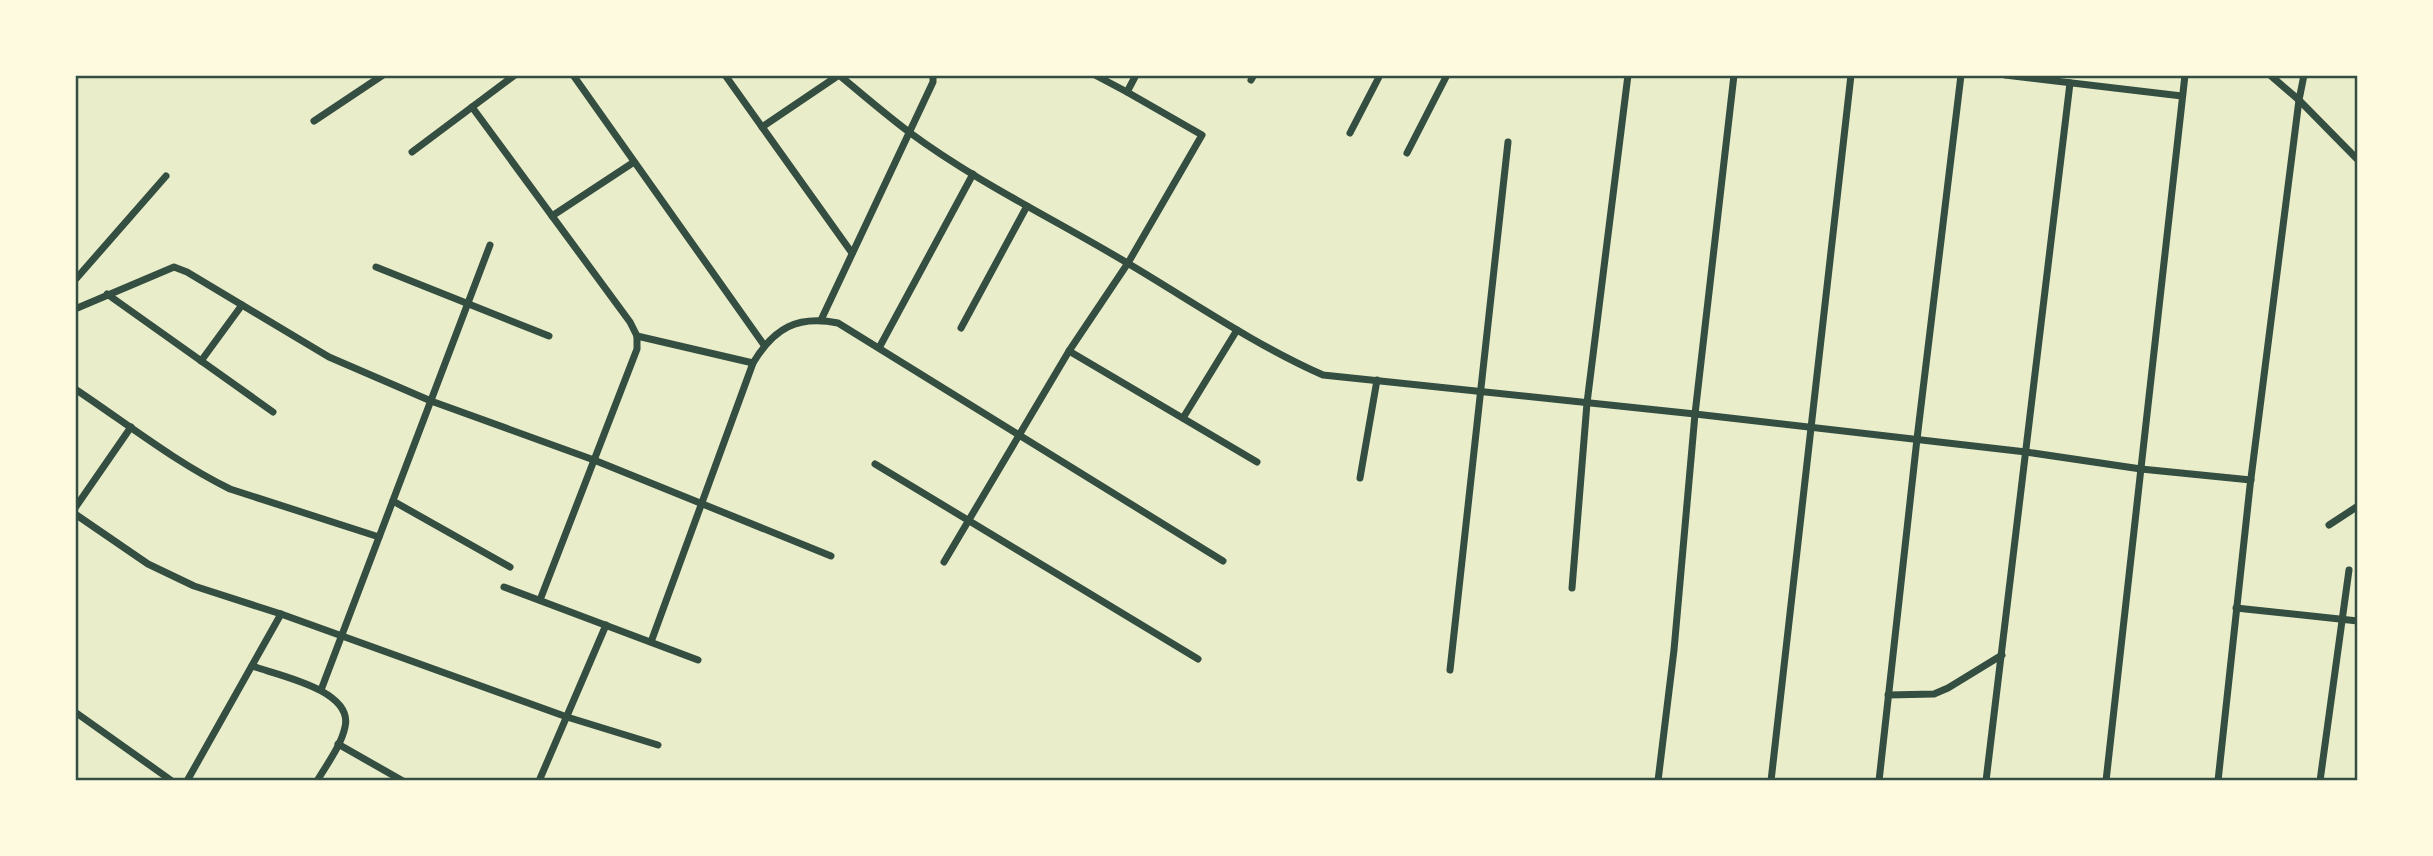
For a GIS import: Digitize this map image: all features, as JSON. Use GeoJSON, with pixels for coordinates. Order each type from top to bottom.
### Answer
{"type":"FeatureCollection","features":[{"type":"Feature","properties":{"kind":"street"},"geometry":{"type":"LineString","coordinates":[[314,121],[383,75]]}},
{"type":"Feature","properties":{"kind":"street"},"geometry":{"type":"LineString","coordinates":[[412,152],[515,75]]}},
{"type":"Feature","properties":{"kind":"street"},"geometry":{"type":"LineString","coordinates":[[573,75],[764,345]]}},
{"type":"Feature","properties":{"kind":"street"},"geometry":{"type":"LineString","coordinates":[[725,75],[852,253]]}},
{"type":"Feature","properties":{"kind":"street"},"geometry":{"type":"LineString","coordinates":[[762,127],[839,75],[910,132],[973,174],[1128,263],[1237,330],[1297,364],[1324,375],[1812,427],[2026,452],[2141,469],[2251,480]]}},
{"type":"Feature","properties":{"kind":"street"},"geometry":{"type":"LineString","coordinates":[[821,320],[933,82],[933,75]]}},
{"type":"Feature","properties":{"kind":"street"},"geometry":{"type":"LineString","coordinates":[[944,562],[1069,351],[1128,263],[1202,135],[1095,75]]}},
{"type":"Feature","properties":{"kind":"street"},"geometry":{"type":"LineString","coordinates":[[1127,92],[1136,75]]}},
{"type":"Feature","properties":{"kind":"street"},"geometry":{"type":"LineString","coordinates":[[1350,133],[1380,75]]}},
{"type":"Feature","properties":{"kind":"street"},"geometry":{"type":"LineString","coordinates":[[1408,153],[1447,75]]}},
{"type":"Feature","properties":{"kind":"street"},"geometry":{"type":"LineString","coordinates":[[1572,588],[1587,402],[1628,75]]}},
{"type":"Feature","properties":{"kind":"street"},"geometry":{"type":"LineString","coordinates":[[1658,781],[1674,650],[1695,414],[1734,75]]}},
{"type":"Feature","properties":{"kind":"street"},"geometry":{"type":"LineString","coordinates":[[1771,781],[1851,75]]}},
{"type":"Feature","properties":{"kind":"street"},"geometry":{"type":"LineString","coordinates":[[1879,781],[1961,75]]}},
{"type":"Feature","properties":{"kind":"street"},"geometry":{"type":"LineString","coordinates":[[2005,75],[2182,96]]}},
{"type":"Feature","properties":{"kind":"street"},"geometry":{"type":"LineString","coordinates":[[2106,781],[2185,75]]}},
{"type":"Feature","properties":{"kind":"street"},"geometry":{"type":"LineString","coordinates":[[2270,75],[2299,100],[2358,160]]}},
{"type":"Feature","properties":{"kind":"street"},"geometry":{"type":"LineString","coordinates":[[2218,781],[2251,480],[2304,75]]}},
{"type":"Feature","properties":{"kind":"street"},"geometry":{"type":"LineString","coordinates":[[1986,781],[2070,83]]}},
{"type":"Feature","properties":{"kind":"street"},"geometry":{"type":"LineString","coordinates":[[472,107],[637,335],[637,349],[540,600]]}},
{"type":"Feature","properties":{"kind":"street"},"geometry":{"type":"LineString","coordinates":[[1450,670],[1507,142]]}},
{"type":"Feature","properties":{"kind":"street"},"geometry":{"type":"LineString","coordinates":[[552,216],[634,162]]}},
{"type":"Feature","properties":{"kind":"street"},"geometry":{"type":"LineString","coordinates":[[879,348],[973,174]]}},
{"type":"Feature","properties":{"kind":"street"},"geometry":{"type":"LineString","coordinates":[[75,280],[166,176]]}},
{"type":"Feature","properties":{"kind":"street"},"geometry":{"type":"LineString","coordinates":[[961,328],[1027,206]]}},
{"type":"Feature","properties":{"kind":"street"},"geometry":{"type":"LineString","coordinates":[[321,690],[490,245]]}},
{"type":"Feature","properties":{"kind":"street"},"geometry":{"type":"LineString","coordinates":[[75,309],[174,267],[187,272],[329,357],[431,401],[594,460],[831,556]]}},
{"type":"Feature","properties":{"kind":"street"},"geometry":{"type":"LineString","coordinates":[[376,267],[549,336]]}},
{"type":"Feature","properties":{"kind":"street"},"geometry":{"type":"LineString","coordinates":[[107,295],[273,412]]}},
{"type":"Feature","properties":{"kind":"street"},"geometry":{"type":"LineString","coordinates":[[201,361],[242,305]]}},
{"type":"Feature","properties":{"kind":"street"},"geometry":{"type":"LineString","coordinates":[[651,642],[753,363],[764,345],[779,331],[801,322],[821,320],[838,323],[1223,561]]}},
{"type":"Feature","properties":{"kind":"street"},"geometry":{"type":"LineString","coordinates":[[1183,418],[1237,330]]}},
{"type":"Feature","properties":{"kind":"street"},"geometry":{"type":"LineString","coordinates":[[637,335],[753,363]]}},
{"type":"Feature","properties":{"kind":"street"},"geometry":{"type":"LineString","coordinates":[[1069,351],[1257,462]]}},
{"type":"Feature","properties":{"kind":"street"},"geometry":{"type":"LineString","coordinates":[[1360,478],[1377,380]]}},
{"type":"Feature","properties":{"kind":"street"},"geometry":{"type":"LineString","coordinates":[[75,389],[187,465],[230,489],[379,537]]}},
{"type":"Feature","properties":{"kind":"street"},"geometry":{"type":"LineString","coordinates":[[75,508],[131,427]]}},
{"type":"Feature","properties":{"kind":"street"},"geometry":{"type":"LineString","coordinates":[[876,464],[1198,659]]}},
{"type":"Feature","properties":{"kind":"street"},"geometry":{"type":"LineString","coordinates":[[393,501],[510,567]]}},
{"type":"Feature","properties":{"kind":"street"},"geometry":{"type":"LineString","coordinates":[[2329,525],[2358,506]]}},
{"type":"Feature","properties":{"kind":"street"},"geometry":{"type":"LineString","coordinates":[[75,514],[116,544],[177,579],[566,717],[658,745]]}},
{"type":"Feature","properties":{"kind":"street"},"geometry":{"type":"LineString","coordinates":[[2320,781],[2349,570]]}},
{"type":"Feature","properties":{"kind":"street"},"geometry":{"type":"LineString","coordinates":[[503,587],[698,660]]}},
{"type":"Feature","properties":{"kind":"street"},"geometry":{"type":"LineString","coordinates":[[2236,608],[2358,621]]}},
{"type":"Feature","properties":{"kind":"street"},"geometry":{"type":"LineString","coordinates":[[187,781],[281,614]]}},
{"type":"Feature","properties":{"kind":"street"},"geometry":{"type":"LineString","coordinates":[[539,781],[606,625]]}},
{"type":"Feature","properties":{"kind":"street"},"geometry":{"type":"LineString","coordinates":[[1888,695],[1934,694],[2001,655]]}},
{"type":"Feature","properties":{"kind":"street"},"geometry":{"type":"LineString","coordinates":[[252,666],[321,690],[334,697],[342,708],[346,717],[345,726],[317,781]]}},
{"type":"Feature","properties":{"kind":"street"},"geometry":{"type":"LineString","coordinates":[[75,712],[172,781]]}},
{"type":"Feature","properties":{"kind":"street"},"geometry":{"type":"LineString","coordinates":[[338,744],[403,781]]}}]}
